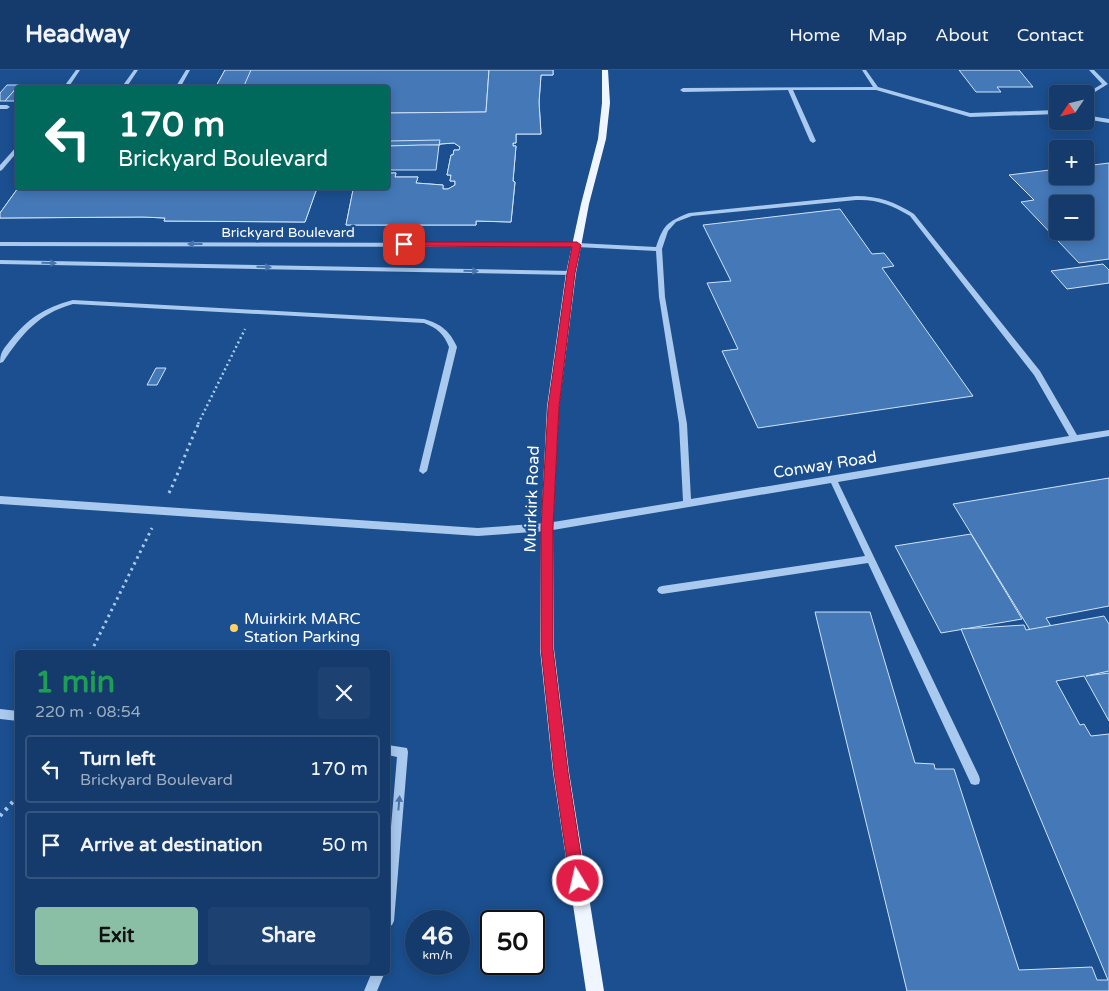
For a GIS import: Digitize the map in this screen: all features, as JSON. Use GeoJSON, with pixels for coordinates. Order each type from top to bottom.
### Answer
{"type":"FeatureCollection","features":[{"type":"Feature","properties":{"kind":"main road","name":"Muirkirk Road"},"geometry":{"type":"LineString","coordinates":[[594,991],[561,772],[547,649],[547,527],[554,407],[571,273],[602,139],[606,103],[605,70]]}},
{"type":"Feature","properties":{"kind":"street"},"geometry":{"type":"LineString","coordinates":[[66,85],[78,70]]}},
{"type":"Feature","properties":{"kind":"street"},"geometry":{"type":"LineString","coordinates":[[125,85],[136,70]]}},
{"type":"Feature","properties":{"kind":"street"},"geometry":{"type":"LineString","coordinates":[[179,85],[188,70]]}},
{"type":"Feature","properties":{"kind":"street"},"geometry":{"type":"LineString","coordinates":[[864,70],[876,88]]}},
{"type":"Feature","properties":{"kind":"street"},"geometry":{"type":"LineString","coordinates":[[1091,70],[1105,84],[1094,91]]}},
{"type":"Feature","properties":{"kind":"street"},"geometry":{"type":"LineString","coordinates":[[683,90],[876,88],[970,115],[1049,112]]}},
{"type":"Feature","properties":{"kind":"street"},"geometry":{"type":"LineString","coordinates":[[790,89],[813,142]]}},
{"type":"Feature","properties":{"kind":"street"},"geometry":{"type":"LineString","coordinates":[[1094,118],[1109,121]]}},
{"type":"Feature","properties":{"kind":"street"},"geometry":{"type":"LineString","coordinates":[[0,169],[15,151]]}},
{"type":"Feature","properties":{"kind":"street"},"geometry":{"type":"LineString","coordinates":[[688,503],[682,424],[662,297],[659,249],[665,230],[674,221],[692,214],[856,198],[874,197],[893,202],[912,215],[1038,373],[1075,439]]}},
{"type":"Feature","properties":{"kind":"street","name":"Brickyard Boulevard"},"geometry":{"type":"LineString","coordinates":[[0,244],[577,245],[659,249]]}},
{"type":"Feature","properties":{"kind":"street"},"geometry":{"type":"LineString","coordinates":[[0,262],[571,273]]}},
{"type":"Feature","properties":{"kind":"street"},"geometry":{"type":"LineString","coordinates":[[0,360],[34,318],[56,306],[73,302],[424,321],[440,326],[448,335],[452,347],[423,471]]}},
{"type":"Feature","properties":{"kind":"street","name":"Conway Road"},"geometry":{"type":"LineString","coordinates":[[0,500],[478,532],[547,527],[1109,433]]}},
{"type":"Feature","properties":{"kind":"street"},"geometry":{"type":"LineString","coordinates":[[833,478],[975,780]]}},
{"type":"Feature","properties":{"kind":"street"},"geometry":{"type":"LineString","coordinates":[[662,590],[871,559]]}},
{"type":"Feature","properties":{"kind":"street"},"geometry":{"type":"LineString","coordinates":[[0,714],[15,716]]}},
{"type":"Feature","properties":{"kind":"street"},"geometry":{"type":"LineString","coordinates":[[390,750],[403,752],[390,898]]}},
{"type":"Feature","properties":{"kind":"street"},"geometry":{"type":"LineString","coordinates":[[370,991],[378,975]]}},
{"type":"Feature","properties":{"kind":"lane"},"geometry":{"type":"LineString","coordinates":[[0,107],[7,107]]}},
{"type":"Feature","properties":{"kind":"path"},"geometry":{"type":"LineString","coordinates":[[92,650],[184,462],[188,445],[254,311]]}},
{"type":"Feature","properties":{"kind":"path"},"geometry":{"type":"LineString","coordinates":[[0,816],[15,799]]}},
{"type":"Feature","properties":{"kind":"building"},"geometry":{"type":"Polygon","coordinates":[[[225,70],[251,70],[244,85],[217,85],[225,70]]]}},
{"type":"Feature","properties":{"kind":"building"},"geometry":{"type":"Polygon","coordinates":[[[225,70],[553,70],[553,75],[541,75],[539,102],[541,134],[516,134],[516,143],[513,143],[513,146],[516,146],[511,222],[476,221],[476,225],[346,225],[353,190],[390,190],[390,173],[396,173],[395,177],[418,177],[416,183],[443,185],[443,189],[448,189],[455,185],[455,181],[450,181],[451,175],[447,175],[451,155],[453,155],[454,150],[459,150],[460,147],[454,143],[390,146],[390,85],[217,85],[225,70]]]}},
{"type":"Feature","properties":{"kind":"building"},"geometry":{"type":"Polygon","coordinates":[[[251,70],[489,70],[486,112],[390,113],[390,85],[244,85],[251,70]]]}},
{"type":"Feature","properties":{"kind":"building"},"geometry":{"type":"Polygon","coordinates":[[[489,70],[553,70],[553,75],[541,75],[539,102],[541,134],[516,134],[516,143],[513,143],[513,146],[516,146],[511,222],[476,221],[476,225],[346,225],[353,190],[390,190],[390,173],[396,173],[395,177],[418,177],[416,183],[443,185],[443,189],[448,189],[455,185],[455,181],[450,181],[451,175],[447,175],[451,155],[453,155],[454,150],[459,150],[460,147],[454,143],[439,145],[440,140],[390,141],[390,113],[486,112],[489,70]]]}},
{"type":"Feature","properties":{"kind":"building"},"geometry":{"type":"Polygon","coordinates":[[[959,70],[1019,70],[1033,87],[997,87],[1001,92],[976,92],[959,70]]]}},
{"type":"Feature","properties":{"kind":"building"},"geometry":{"type":"Polygon","coordinates":[[[7,85],[15,85],[15,90],[5,101],[0,101],[0,93],[7,85]]]}},
{"type":"Feature","properties":{"kind":"building"},"geometry":{"type":"Polygon","coordinates":[[[15,90],[15,101],[5,101],[15,90]]]}},
{"type":"Feature","properties":{"kind":"building"},"geometry":{"type":"Polygon","coordinates":[[[439,145],[436,170],[390,170],[390,146],[439,145]]]}},
{"type":"Feature","properties":{"kind":"building"},"geometry":{"type":"Polygon","coordinates":[[[1109,163],[1109,259],[1079,263],[1057,240],[1094,240],[1094,195],[1049,195],[1049,231],[1021,202],[1034,200],[1009,175],[1049,170],[1049,185],[1094,185],[1094,165],[1109,163]]]}},
{"type":"Feature","properties":{"kind":"building"},"geometry":{"type":"Polygon","coordinates":[[[17,190],[316,190],[305,222],[164,221],[165,218],[143,217],[0,218],[0,213],[17,190]]]}},
{"type":"Feature","properties":{"kind":"building"},"geometry":{"type":"Polygon","coordinates":[[[17,190],[316,190],[305,222],[164,221],[165,218],[143,217],[0,218],[0,213],[17,190]]]}},
{"type":"Feature","properties":{"kind":"building"},"geometry":{"type":"Polygon","coordinates":[[[840,209],[872,254],[884,253],[894,266],[882,268],[973,396],[758,428],[722,351],[738,349],[707,283],[731,281],[703,225],[840,209]]]}},
{"type":"Feature","properties":{"kind":"building"},"geometry":{"type":"Polygon","coordinates":[[[1103,264],[1109,270],[1109,283],[1067,289],[1051,271],[1103,264]]]}},
{"type":"Feature","properties":{"kind":"building"},"geometry":{"type":"Polygon","coordinates":[[[156,368],[166,368],[157,385],[147,385],[156,368]]]}},
{"type":"Feature","properties":{"kind":"building"},"geometry":{"type":"Polygon","coordinates":[[[1109,478],[1109,606],[1046,618],[1051,626],[1030,630],[953,504],[1109,478]]]}},
{"type":"Feature","properties":{"kind":"building"},"geometry":{"type":"Polygon","coordinates":[[[971,534],[1022,619],[941,633],[895,546],[971,534]]]}},
{"type":"Feature","properties":{"kind":"building"},"geometry":{"type":"Polygon","coordinates":[[[815,612],[870,612],[915,763],[934,764],[935,769],[954,769],[1019,970],[1092,967],[1097,980],[1108,980],[961,629],[1024,625],[1026,630],[1104,616],[1109,624],[1109,671],[1086,676],[1109,673],[1109,721],[1084,676],[1056,681],[1080,725],[1084,724],[1091,736],[1109,734],[1109,991],[907,991],[815,612]]]}},
{"type":"Feature","properties":{"kind":"place","name":"Muirkirk MARC Station Parking"},"geometry":{"type":"Point","coordinates":[234,628]}},
{"type":"Feature","properties":{"kind":"route"},"geometry":{"type":"LineString","coordinates":[[404,244],[577,245],[571,273],[554,407],[547,527],[547,649],[561,772],[578,881]]}}]}
